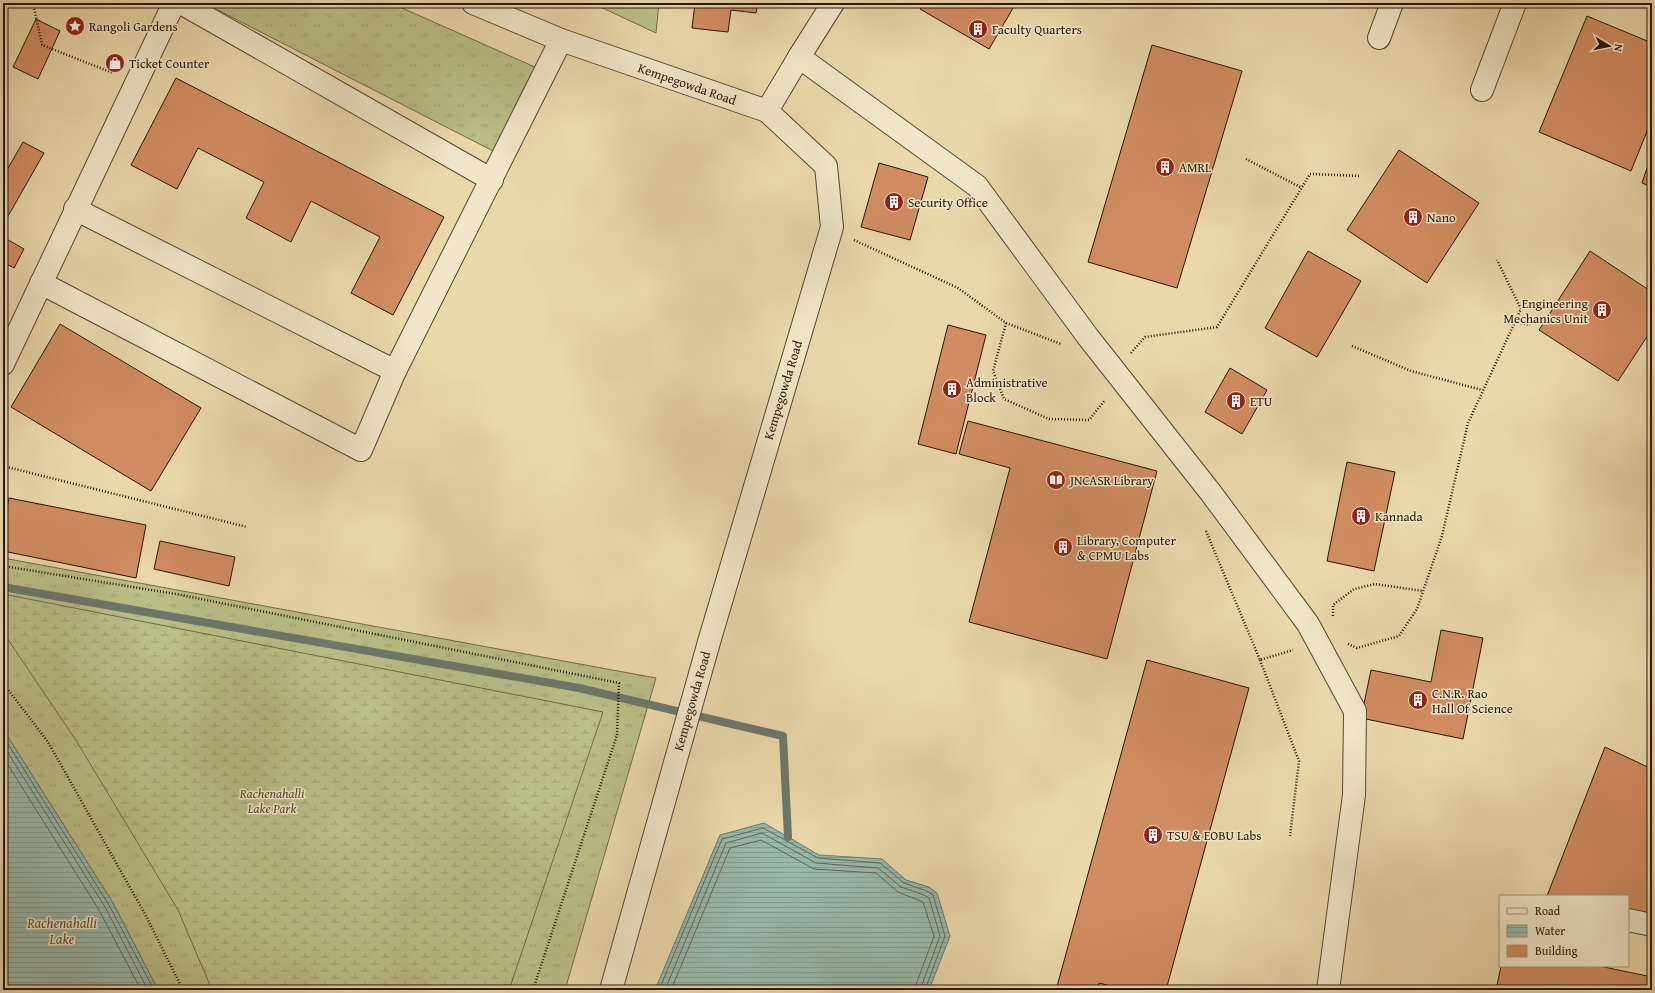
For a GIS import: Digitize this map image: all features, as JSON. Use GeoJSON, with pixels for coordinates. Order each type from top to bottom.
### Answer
{"type":"FeatureCollection","features":[{"type":"Feature","properties":{"kind":"street"},"geometry":{"type":"LineString","coordinates":[[3,364],[75,209],[174,3]]}},
{"type":"Feature","properties":{"kind":"street"},"geometry":{"type":"LineString","coordinates":[[181,3],[492,180]]}},
{"type":"Feature","properties":{"kind":"street","name":"Kempegowda Road"},"geometry":{"type":"LineString","coordinates":[[473,3],[561,40],[767,111],[826,166],[832,227],[694,696],[611,990]]}},
{"type":"Feature","properties":{"kind":"street"},"geometry":{"type":"LineString","coordinates":[[1379,38],[1392,3]]}},
{"type":"Feature","properties":{"kind":"street"},"geometry":{"type":"LineString","coordinates":[[1482,90],[1515,3]]}},
{"type":"Feature","properties":{"kind":"street"},"geometry":{"type":"LineString","coordinates":[[767,111],[832,4]]}},
{"type":"Feature","properties":{"kind":"street"},"geometry":{"type":"LineString","coordinates":[[40,283],[361,450],[395,371],[561,40]]}},
{"type":"Feature","properties":{"kind":"street"},"geometry":{"type":"LineString","coordinates":[[799,57],[977,186],[1115,371],[1211,493],[1308,624],[1325,639],[1355,711],[1354,795],[1328,990]]}},
{"type":"Feature","properties":{"kind":"street"},"geometry":{"type":"LineString","coordinates":[[75,209],[395,371]]}},
{"type":"Feature","properties":{"kind":"street"},"geometry":{"type":"LineString","coordinates":[[1629,920],[1652,925]]}},
{"type":"Feature","properties":{"kind":"path"},"geometry":{"type":"LineString","coordinates":[[33,3],[42,45],[136,82]]}},
{"type":"Feature","properties":{"kind":"path"},"geometry":{"type":"LineString","coordinates":[[1246,159],[1302,188]]}},
{"type":"Feature","properties":{"kind":"path"},"geometry":{"type":"LineString","coordinates":[[1006,323],[993,371],[1004,399],[1049,420],[1089,420],[1105,400],[1115,371],[1145,337],[1217,327],[1310,174],[1360,176]]}},
{"type":"Feature","properties":{"kind":"path"},"geometry":{"type":"LineString","coordinates":[[831,230],[958,288],[1006,323],[1063,345]]}},
{"type":"Feature","properties":{"kind":"path"},"geometry":{"type":"LineString","coordinates":[[1260,660],[1325,639],[1357,648],[1400,636],[1418,609],[1442,536],[1468,423],[1482,390],[1521,309],[1497,260]]}},
{"type":"Feature","properties":{"kind":"path"},"geometry":{"type":"LineString","coordinates":[[1515,322],[1530,325]]}},
{"type":"Feature","properties":{"kind":"path"},"geometry":{"type":"LineString","coordinates":[[1352,346],[1411,371],[1482,390]]}},
{"type":"Feature","properties":{"kind":"path"},"geometry":{"type":"LineString","coordinates":[[1101,393],[1110,405]]}},
{"type":"Feature","properties":{"kind":"path"},"geometry":{"type":"LineString","coordinates":[[3,466],[247,527]]}},
{"type":"Feature","properties":{"kind":"path"},"geometry":{"type":"LineString","coordinates":[[1203,524],[1260,660],[1299,761],[1290,836]]}},
{"type":"Feature","properties":{"kind":"path"},"geometry":{"type":"LineString","coordinates":[[3,566],[176,594],[619,683],[617,735],[533,990]]}},
{"type":"Feature","properties":{"kind":"path"},"geometry":{"type":"LineString","coordinates":[[1325,639],[1334,604],[1354,589],[1375,584],[1423,591]]}},
{"type":"Feature","properties":{"kind":"path"},"geometry":{"type":"LineString","coordinates":[[3,683],[48,742],[145,914],[183,990]]}},
{"type":"Feature","properties":{"kind":"green space"},"geometry":{"type":"Polygon","coordinates":[[[204,3],[391,3],[537,68],[493,151],[204,3]]]}},
{"type":"Feature","properties":{"kind":"green space"},"geometry":{"type":"Polygon","coordinates":[[[592,3],[659,3],[656,33],[592,3]]]}},
{"type":"Feature","properties":{"kind":"green space","name":"Rachenahalli Lake Park"},"geometry":{"type":"Polygon","coordinates":[[[3,558],[656,678],[565,990],[158,990],[113,903],[3,729],[3,558]]]}},
{"type":"Feature","properties":{"kind":"green space","name":"Rachenahalli Lake Park"},"geometry":{"type":"Polygon","coordinates":[[[3,594],[603,712],[509,990],[212,990],[178,910],[77,742],[3,632],[3,594]]]}},
{"type":"Feature","properties":{"kind":"water","name":"Rachenahalli Lake"},"geometry":{"type":"Polygon","coordinates":[[[3,729],[113,903],[158,990],[3,990],[3,729]]]}},
{"type":"Feature","properties":{"kind":"water"},"geometry":{"type":"Polygon","coordinates":[[[764,823],[819,855],[882,859],[906,880],[929,887],[937,893],[950,936],[929,990],[655,990],[720,835],[764,823]]]}},
{"type":"Feature","properties":{"kind":"building"},"geometry":{"type":"Polygon","coordinates":[[[695,3],[758,3],[756,13],[731,10],[728,32],[692,28],[695,3]]]}},
{"type":"Feature","properties":{"kind":"building","name":"Faculty Quarters"},"geometry":{"type":"Polygon","coordinates":[[[924,3],[1016,3],[989,49],[920,9],[924,3]]]}},
{"type":"Feature","properties":{"kind":"building"},"geometry":{"type":"Polygon","coordinates":[[[1587,16],[1652,43],[1652,119],[1631,171],[1539,132],[1587,16]]]}},
{"type":"Feature","properties":{"kind":"building"},"geometry":{"type":"Polygon","coordinates":[[[36,19],[60,31],[38,79],[13,67],[36,19]]]}},
{"type":"Feature","properties":{"kind":"building","name":"AMRL"},"geometry":{"type":"Polygon","coordinates":[[[1152,45],[1242,71],[1177,288],[1088,262],[1152,45]]]}},
{"type":"Feature","properties":{"kind":"building"},"geometry":{"type":"Polygon","coordinates":[[[176,78],[444,217],[393,315],[351,293],[380,237],[311,201],[291,242],[246,218],[264,182],[198,148],[177,189],[131,165],[176,78]]]}},
{"type":"Feature","properties":{"kind":"building"},"geometry":{"type":"Polygon","coordinates":[[[23,142],[44,153],[3,225],[3,177],[23,142]]]}},
{"type":"Feature","properties":{"kind":"building","name":"Nano"},"geometry":{"type":"Polygon","coordinates":[[[1399,150],[1479,203],[1427,283],[1347,230],[1399,150]]]}},
{"type":"Feature","properties":{"kind":"building"},"geometry":{"type":"Polygon","coordinates":[[[1652,153],[1652,187],[1642,183],[1652,153]]]}},
{"type":"Feature","properties":{"kind":"building","name":"Security Office"},"geometry":{"type":"Polygon","coordinates":[[[879,163],[928,177],[910,240],[861,227],[879,163]]]}},
{"type":"Feature","properties":{"kind":"building"},"geometry":{"type":"Polygon","coordinates":[[[3,237],[24,249],[14,268],[3,262],[3,237]]]}},
{"type":"Feature","properties":{"kind":"building"},"geometry":{"type":"Polygon","coordinates":[[[1308,251],[1361,281],[1317,357],[1265,328],[1308,251]]]}},
{"type":"Feature","properties":{"kind":"building","name":"Engineering Mechanics Unit"},"geometry":{"type":"Polygon","coordinates":[[[1590,251],[1652,292],[1652,329],[1618,381],[1539,330],[1590,251]]]}},
{"type":"Feature","properties":{"kind":"building"},"geometry":{"type":"Polygon","coordinates":[[[60,324],[201,408],[151,491],[11,407],[60,324]]]}},
{"type":"Feature","properties":{"kind":"building","name":"Administrative Block"},"geometry":{"type":"Polygon","coordinates":[[[948,325],[986,335],[956,454],[918,444],[948,325]]]}},
{"type":"Feature","properties":{"kind":"building","name":"ETU"},"geometry":{"type":"Polygon","coordinates":[[[1230,368],[1267,390],[1242,434],[1205,412],[1230,368]]]}},
{"type":"Feature","properties":{"kind":"building","name":"Library, Computer & CPMU Labs"},"geometry":{"type":"Polygon","coordinates":[[[968,421],[1157,471],[1107,659],[969,622],[1010,468],[959,454],[968,421]]]}},
{"type":"Feature","properties":{"kind":"building","name":"Kannada"},"geometry":{"type":"Polygon","coordinates":[[[1347,462],[1395,472],[1374,571],[1327,561],[1347,462]]]}},
{"type":"Feature","properties":{"kind":"building"},"geometry":{"type":"Polygon","coordinates":[[[9,498],[146,525],[136,578],[3,551],[3,527],[9,498]]]}},
{"type":"Feature","properties":{"kind":"building"},"geometry":{"type":"Polygon","coordinates":[[[160,541],[235,557],[229,586],[154,569],[160,541]]]}},
{"type":"Feature","properties":{"kind":"building","name":"C.N.R. Rao Hall Of Science"},"geometry":{"type":"Polygon","coordinates":[[[1441,630],[1483,638],[1463,739],[1361,718],[1371,670],[1431,682],[1441,630]]]}},
{"type":"Feature","properties":{"kind":"building","name":"TSU & EOBU Labs"},"geometry":{"type":"Polygon","coordinates":[[[1147,660],[1249,688],[1166,990],[1126,990],[1099,983],[1097,990],[1056,990],[1147,660]]]}},
{"type":"Feature","properties":{"kind":"building"},"geometry":{"type":"Polygon","coordinates":[[[1605,747],[1652,769],[1652,919],[1629,914],[1629,895],[1547,895],[1605,747]]]}},
{"type":"Feature","properties":{"kind":"building"},"geometry":{"type":"Polygon","coordinates":[[[1501,967],[1604,967],[1652,977],[1652,990],[1496,990],[1501,967]]]}},
{"type":"Feature","properties":{"kind":"waterway"},"geometry":{"type":"LineString","coordinates":[[3,587],[579,688],[783,736],[788,837]]}},
{"type":"Feature","properties":{"kind":"place","name":"Rangoli Gardens"},"geometry":{"type":"Point","coordinates":[75,26]}},
{"type":"Feature","properties":{"kind":"place","name":"Faculty Quarters"},"geometry":{"type":"Point","coordinates":[978,29]}},
{"type":"Feature","properties":{"kind":"place","name":"Ticket Counter"},"geometry":{"type":"Point","coordinates":[115,63]}},
{"type":"Feature","properties":{"kind":"place","name":"AMRL"},"geometry":{"type":"Point","coordinates":[1165,167]}},
{"type":"Feature","properties":{"kind":"place","name":"Security Office"},"geometry":{"type":"Point","coordinates":[894,202]}},
{"type":"Feature","properties":{"kind":"place","name":"Nano"},"geometry":{"type":"Point","coordinates":[1413,217]}},
{"type":"Feature","properties":{"kind":"place","name":"Engineering Mechanics Unit"},"geometry":{"type":"Point","coordinates":[1602,310]}},
{"type":"Feature","properties":{"kind":"place","name":"Administrative Block"},"geometry":{"type":"Point","coordinates":[952,389]}},
{"type":"Feature","properties":{"kind":"place","name":"ETU"},"geometry":{"type":"Point","coordinates":[1236,401]}},
{"type":"Feature","properties":{"kind":"place","name":"JNCASR Library"},"geometry":{"type":"Point","coordinates":[1056,480]}},
{"type":"Feature","properties":{"kind":"place","name":"Kannada"},"geometry":{"type":"Point","coordinates":[1361,516]}},
{"type":"Feature","properties":{"kind":"place","name":"Library, Computer & CPMU Labs"},"geometry":{"type":"Point","coordinates":[1063,547]}},
{"type":"Feature","properties":{"kind":"place","name":"C.N.R. Rao Hall Of Science"},"geometry":{"type":"Point","coordinates":[1418,700]}},
{"type":"Feature","properties":{"kind":"place","name":"TSU & EOBU Labs"},"geometry":{"type":"Point","coordinates":[1153,835]}}]}
